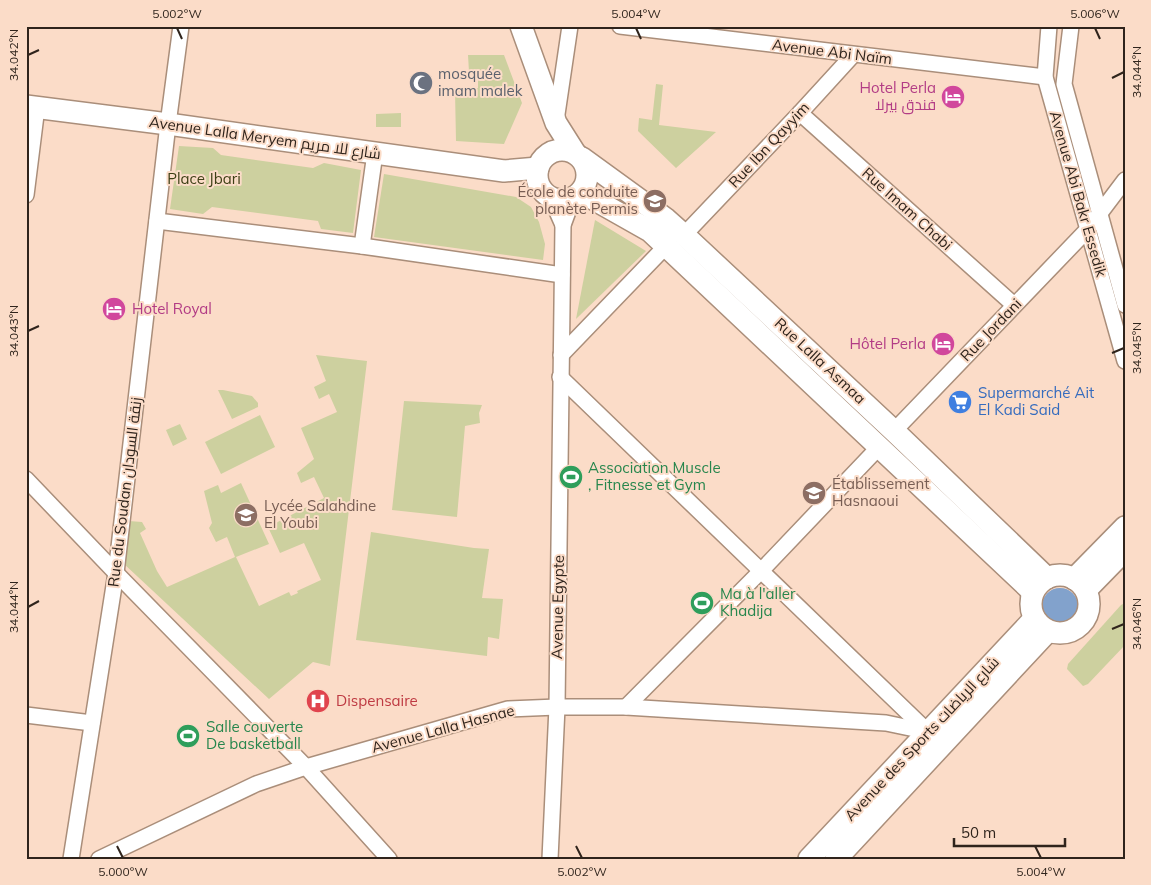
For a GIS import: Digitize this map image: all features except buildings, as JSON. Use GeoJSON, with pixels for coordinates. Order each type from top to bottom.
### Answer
{"type":"FeatureCollection","features":[{"type":"Feature","properties":{"kind":"street","name":"Rue du Soudan زنقة السودان"},"geometry":{"type":"LineString","coordinates":[[71,859],[116,573],[181,26]]}},
{"type":"Feature","properties":{"kind":"street"},"geometry":{"type":"LineString","coordinates":[[521,26],[556,122],[578,156],[586,164],[587,179],[585,186],[577,195],[566,200],[558,200],[544,177],[556,122],[570,26]]}},
{"type":"Feature","properties":{"kind":"street","name":"Avenue Abi Naïm"},"geometry":{"type":"LineString","coordinates":[[620,26],[1045,77]]}},
{"type":"Feature","properties":{"kind":"street","name":"Avenue Abi Bakr Essedik"},"geometry":{"type":"LineString","coordinates":[[1049,26],[1045,77],[1125,361]]}},
{"type":"Feature","properties":{"kind":"street","name":"Avenue Abi Bakr Essedik"},"geometry":{"type":"LineString","coordinates":[[1071,26],[1064,84],[1125,305]]}},
{"type":"Feature","properties":{"kind":"street","name":"Rue Ibn Qayyim"},"geometry":{"type":"LineString","coordinates":[[684,235],[853,55]]}},
{"type":"Feature","properties":{"kind":"street","name":"Avenue Lalla Meryem شارع للا مريم"},"geometry":{"type":"LineString","coordinates":[[32,106],[544,177]]}},
{"type":"Feature","properties":{"kind":"street"},"geometry":{"type":"LineString","coordinates":[[26,195],[32,106]]}},
{"type":"Feature","properties":{"kind":"street","name":"Rue Imam Chabi"},"geometry":{"type":"LineString","coordinates":[[800,113],[1014,306]]}},
{"type":"Feature","properties":{"kind":"street"},"geometry":{"type":"LineString","coordinates":[[544,177],[553,151],[568,150],[578,156]]}},
{"type":"Feature","properties":{"kind":"street"},"geometry":{"type":"LineString","coordinates":[[362,246],[375,153]]}},
{"type":"Feature","properties":{"kind":"street","name":"Rue Lalla Asmaa"},"geometry":{"type":"LineString","coordinates":[[578,156],[666,219],[684,235],[894,431],[1040,585]]}},
{"type":"Feature","properties":{"kind":"street","name":"Avenue Egypte"},"geometry":{"type":"LineString","coordinates":[[544,177],[563,225],[557,707],[550,859]]}},
{"type":"Feature","properties":{"kind":"street","name":"Rue Jordani"},"geometry":{"type":"LineString","coordinates":[[894,431],[1088,229],[1125,180]]}},
{"type":"Feature","properties":{"kind":"street","name":"Rue Lalla Asmaa"},"geometry":{"type":"LineString","coordinates":[[577,195],[650,231],[880,446],[1040,585]]}},
{"type":"Feature","properties":{"kind":"street","name":"Avenue Egypte"},"geometry":{"type":"LineString","coordinates":[[563,225],[577,195]]}},
{"type":"Feature","properties":{"kind":"street"},"geometry":{"type":"LineString","coordinates":[[157,221],[362,246],[562,275]]}},
{"type":"Feature","properties":{"kind":"street"},"geometry":{"type":"LineString","coordinates":[[561,355],[666,246]]}},
{"type":"Feature","properties":{"kind":"street"},"geometry":{"type":"LineString","coordinates":[[560,377],[928,732]]}},
{"type":"Feature","properties":{"kind":"street"},"geometry":{"type":"LineString","coordinates":[[626,707],[761,571],[880,446]]}},
{"type":"Feature","properties":{"kind":"street"},"geometry":{"type":"LineString","coordinates":[[26,479],[306,767],[389,859]]}},
{"type":"Feature","properties":{"kind":"street"},"geometry":{"type":"LineString","coordinates":[[1080,584],[1125,526]]}},
{"type":"Feature","properties":{"kind":"street"},"geometry":{"type":"LineString","coordinates":[[1080,584],[1125,550]]}},
{"type":"Feature","properties":{"kind":"street"},"geometry":{"type":"LineString","coordinates":[[1061,575],[1068,576],[1080,584],[1088,596],[1089,606],[1086,616],[1080,625],[1071,631],[1060,633],[1041,625],[1031,610],[1031,601],[1040,585],[1061,575]]}},
{"type":"Feature","properties":{"kind":"street","name":"Avenue des Sports شارع الرياضات"},"geometry":{"type":"LineString","coordinates":[[809,859],[928,732],[1041,625]]}},
{"type":"Feature","properties":{"kind":"street","name":"Avenue des Sports شارع الرياضات"},"geometry":{"type":"LineString","coordinates":[[836,859],[1041,625]]}},
{"type":"Feature","properties":{"kind":"street","name":"Avenue Lalla Hasnae"},"geometry":{"type":"LineString","coordinates":[[99,859],[256,784],[306,767],[508,710],[557,707],[626,707],[886,723],[928,732]]}},
{"type":"Feature","properties":{"kind":"street"},"geometry":{"type":"LineString","coordinates":[[26,714],[92,723]]}},
{"type":"Feature","properties":{"kind":"green space"},"geometry":{"type":"Polygon","coordinates":[[[468,55],[504,55],[522,103],[504,144],[456,141],[455,91],[478,88],[478,72],[469,72],[468,55]]]}},
{"type":"Feature","properties":{"kind":"green space"},"geometry":{"type":"Polygon","coordinates":[[[656,84],[663,85],[659,125],[716,132],[676,168],[638,131],[639,118],[652,120],[656,84]]]}},
{"type":"Feature","properties":{"kind":"green space"},"geometry":{"type":"Polygon","coordinates":[[[401,113],[401,127],[376,127],[376,114],[401,113]]]}},
{"type":"Feature","properties":{"kind":"green space","name":"Place Jbari"},"geometry":{"type":"Polygon","coordinates":[[[179,146],[213,148],[221,155],[313,168],[324,163],[361,170],[353,233],[321,229],[318,221],[212,207],[203,214],[170,209],[179,146]]]}},
{"type":"Feature","properties":{"kind":"green space"},"geometry":{"type":"Polygon","coordinates":[[[384,174],[516,197],[531,207],[539,222],[545,244],[543,260],[374,237],[384,174]]]}},
{"type":"Feature","properties":{"kind":"green space"},"geometry":{"type":"Polygon","coordinates":[[[595,220],[646,251],[576,319],[595,220]]]}},
{"type":"Feature","properties":{"kind":"green space"},"geometry":{"type":"Polygon","coordinates":[[[316,355],[367,361],[330,666],[313,662],[269,699],[123,563],[129,521],[142,522],[146,529],[140,533],[157,571],[167,587],[235,557],[227,537],[216,542],[209,528],[212,523],[204,491],[218,485],[221,493],[241,483],[269,544],[236,557],[259,606],[289,592],[291,596],[298,593],[297,591],[321,580],[304,543],[280,553],[268,527],[324,498],[314,477],[301,483],[297,473],[314,459],[301,428],[337,412],[329,394],[319,399],[314,387],[326,381],[316,355]]]}},
{"type":"Feature","properties":{"kind":"green space"},"geometry":{"type":"Polygon","coordinates":[[[218,390],[252,396],[258,403],[258,407],[232,419],[218,390]]]}},
{"type":"Feature","properties":{"kind":"green space"},"geometry":{"type":"Polygon","coordinates":[[[404,401],[482,405],[479,413],[480,423],[465,426],[457,517],[392,510],[404,401]]]}},
{"type":"Feature","properties":{"kind":"green space"},"geometry":{"type":"Polygon","coordinates":[[[260,415],[275,447],[221,474],[205,442],[260,415]]]}},
{"type":"Feature","properties":{"kind":"green space"},"geometry":{"type":"Polygon","coordinates":[[[180,424],[187,439],[173,446],[166,430],[180,424]]]}},
{"type":"Feature","properties":{"kind":"green space"},"geometry":{"type":"Polygon","coordinates":[[[371,532],[489,549],[482,598],[503,599],[499,639],[488,637],[487,656],[356,640],[371,532]]]}},
{"type":"Feature","properties":{"kind":"green space"},"geometry":{"type":"Polygon","coordinates":[[[1125,603],[1125,645],[1088,684],[1083,686],[1067,669],[1068,664],[1121,605],[1125,603]]]}},
{"type":"Feature","properties":{"kind":"water"},"geometry":{"type":"Polygon","coordinates":[[[1060,588],[1067,589],[1073,593],[1077,599],[1077,613],[1073,619],[1067,623],[1060,624],[1053,623],[1047,619],[1043,613],[1042,606],[1043,599],[1047,593],[1053,589],[1060,588]]]}},
{"type":"Feature","properties":{"kind":"place","name":"mosquée imam malek"},"geometry":{"type":"Point","coordinates":[421,83]}},
{"type":"Feature","properties":{"kind":"place","name":"Hotel Perla فندق بيرلا"},"geometry":{"type":"Point","coordinates":[953,97]}},
{"type":"Feature","properties":{"kind":"place","name":"École de conduite planète Permis"},"geometry":{"type":"Point","coordinates":[655,201]}},
{"type":"Feature","properties":{"kind":"place","name":"Hotel Royal"},"geometry":{"type":"Point","coordinates":[114,309]}},
{"type":"Feature","properties":{"kind":"place","name":"Hôtel Perla"},"geometry":{"type":"Point","coordinates":[943,344]}},
{"type":"Feature","properties":{"kind":"place","name":"Supermarché Ait El Kadi Said"},"geometry":{"type":"Point","coordinates":[960,402]}},
{"type":"Feature","properties":{"kind":"place","name":"Association Muscle , Fitnesse et Gym"},"geometry":{"type":"Point","coordinates":[571,477]}},
{"type":"Feature","properties":{"kind":"place","name":"Établissement Hasnaoui"},"geometry":{"type":"Point","coordinates":[814,493]}},
{"type":"Feature","properties":{"kind":"place","name":"Lycée Salahdine El Youbi"},"geometry":{"type":"Point","coordinates":[246,515]}},
{"type":"Feature","properties":{"kind":"place","name":"Ma à l'aller Khadija"},"geometry":{"type":"Point","coordinates":[702,603]}},
{"type":"Feature","properties":{"kind":"place","name":"Dispensaire"},"geometry":{"type":"Point","coordinates":[318,701]}},
{"type":"Feature","properties":{"kind":"place","name":"Salle couverte De basketball"},"geometry":{"type":"Point","coordinates":[188,736]}}]}
